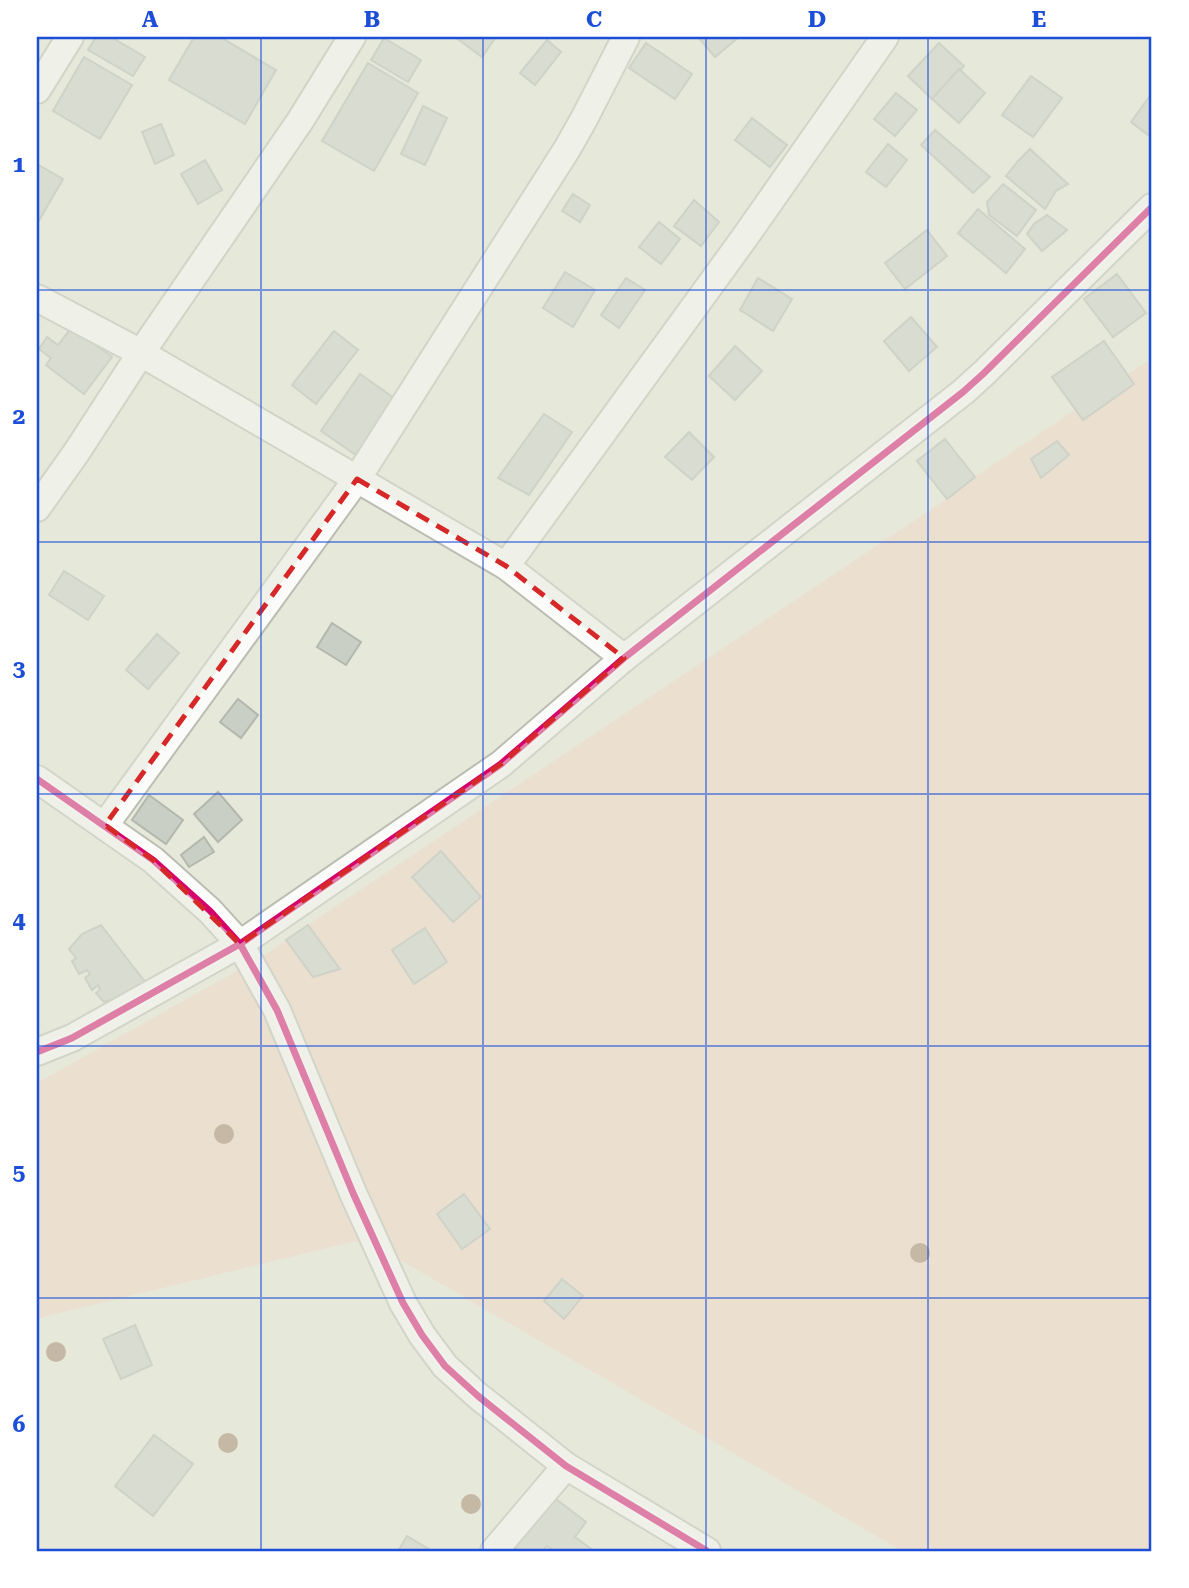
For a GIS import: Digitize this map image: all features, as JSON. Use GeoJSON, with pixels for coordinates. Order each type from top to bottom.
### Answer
{"type":"FeatureCollection","features":[{"type":"Feature","properties":{"kind":"street"},"geometry":{"type":"LineString","coordinates":[[37,90],[70,37]]}},
{"type":"Feature","properties":{"kind":"street"},"geometry":{"type":"LineString","coordinates":[[37,508],[300,121],[352,37]]}},
{"type":"Feature","properties":{"kind":"street"},"geometry":{"type":"LineString","coordinates":[[105,825],[357,479],[567,149],[626,37]]}},
{"type":"Feature","properties":{"kind":"street"},"geometry":{"type":"LineString","coordinates":[[506,566],[737,248],[885,37]]}},
{"type":"Feature","properties":{"kind":"street"},"geometry":{"type":"LineString","coordinates":[[37,1052],[72,1038],[240,944],[501,764],[624,658],[962,392],[1152,207]]}},
{"type":"Feature","properties":{"kind":"street"},"geometry":{"type":"LineString","coordinates":[[37,298],[141,353],[506,566],[624,658]]}},
{"type":"Feature","properties":{"kind":"street"},"geometry":{"type":"LineString","coordinates":[[37,779],[153,860],[210,912],[240,944],[277,1010],[402,1303],[445,1366],[478,1396],[566,1466],[707,1551]]}},
{"type":"Feature","properties":{"kind":"street"},"geometry":{"type":"LineString","coordinates":[[494,1551],[566,1466]]}},
{"type":"Feature","properties":{"kind":"highlighted area"},"geometry":{"type":"Polygon","coordinates":[[[357,479],[506,566],[624,658],[501,764],[240,944],[153,860],[105,825],[357,479]]]}},
{"type":"Feature","properties":{"kind":"shaded area"},"geometry":{"type":"Polygon","coordinates":[[[1152,358],[1152,1551],[902,1551],[364,1239],[37,1320],[37,1083],[262,957],[947,499],[975,477],[1152,358]]]}},
{"type":"Feature","properties":{"kind":"building"},"geometry":{"type":"Polygon","coordinates":[[[96,37],[111,37],[145,57],[133,76],[88,50],[96,37]]]}},
{"type":"Feature","properties":{"kind":"building"},"geometry":{"type":"Polygon","coordinates":[[[194,37],[220,37],[276,70],[245,124],[169,80],[194,37]]]}},
{"type":"Feature","properties":{"kind":"building"},"geometry":{"type":"Polygon","coordinates":[[[455,37],[496,37],[482,57],[455,37]]]}},
{"type":"Feature","properties":{"kind":"building"},"geometry":{"type":"Polygon","coordinates":[[[698,37],[739,37],[715,57],[698,37]]]}},
{"type":"Feature","properties":{"kind":"building"},"geometry":{"type":"Polygon","coordinates":[[[384,38],[421,60],[408,82],[371,60],[384,38]]]}},
{"type":"Feature","properties":{"kind":"building"},"geometry":{"type":"Polygon","coordinates":[[[547,40],[561,52],[535,85],[520,73],[547,40]]]}},
{"type":"Feature","properties":{"kind":"building"},"geometry":{"type":"Polygon","coordinates":[[[646,43],[692,74],[675,99],[629,68],[646,43]]]}},
{"type":"Feature","properties":{"kind":"building"},"geometry":{"type":"Polygon","coordinates":[[[939,43],[964,66],[932,99],[908,76],[939,43]]]}},
{"type":"Feature","properties":{"kind":"building"},"geometry":{"type":"Polygon","coordinates":[[[84,57],[132,85],[100,139],[53,111],[84,57]]]}},
{"type":"Feature","properties":{"kind":"building"},"geometry":{"type":"Polygon","coordinates":[[[368,63],[418,93],[374,171],[322,141],[368,63]]]}},
{"type":"Feature","properties":{"kind":"building"},"geometry":{"type":"Polygon","coordinates":[[[959,69],[985,93],[959,123],[932,99],[959,69]]]}},
{"type":"Feature","properties":{"kind":"building"},"geometry":{"type":"Polygon","coordinates":[[[1031,76],[1062,98],[1033,137],[1002,115],[1031,76]]]}},
{"type":"Feature","properties":{"kind":"building"},"geometry":{"type":"Polygon","coordinates":[[[896,93],[917,110],[895,136],[874,119],[896,93]]]}},
{"type":"Feature","properties":{"kind":"building"},"geometry":{"type":"Polygon","coordinates":[[[1152,93],[1152,138],[1131,122],[1152,93]]]}},
{"type":"Feature","properties":{"kind":"building"},"geometry":{"type":"Polygon","coordinates":[[[423,106],[447,118],[425,165],[401,154],[423,106]]]}},
{"type":"Feature","properties":{"kind":"building"},"geometry":{"type":"Polygon","coordinates":[[[752,118],[787,145],[770,167],[735,140],[752,118]]]}},
{"type":"Feature","properties":{"kind":"building"},"geometry":{"type":"Polygon","coordinates":[[[161,124],[174,155],[155,164],[142,132],[161,124]]]}},
{"type":"Feature","properties":{"kind":"building"},"geometry":{"type":"Polygon","coordinates":[[[935,130],[990,177],[973,193],[921,145],[935,130]]]}},
{"type":"Feature","properties":{"kind":"building"},"geometry":{"type":"Polygon","coordinates":[[[888,144],[907,160],[886,187],[866,172],[888,144]]]}},
{"type":"Feature","properties":{"kind":"building"},"geometry":{"type":"Polygon","coordinates":[[[1030,149],[1068,184],[1056,191],[1045,209],[1006,176],[1030,149]]]}},
{"type":"Feature","properties":{"kind":"building"},"geometry":{"type":"Polygon","coordinates":[[[205,160],[222,190],[198,204],[181,174],[205,160]]]}},
{"type":"Feature","properties":{"kind":"building"},"geometry":{"type":"Polygon","coordinates":[[[37,164],[63,179],[37,224],[37,164]]]}},
{"type":"Feature","properties":{"kind":"building"},"geometry":{"type":"Polygon","coordinates":[[[1003,184],[1036,210],[1017,236],[989,215],[987,202],[1003,184]]]}},
{"type":"Feature","properties":{"kind":"building"},"geometry":{"type":"Polygon","coordinates":[[[573,194],[590,205],[580,222],[562,211],[573,194]]]}},
{"type":"Feature","properties":{"kind":"building"},"geometry":{"type":"Polygon","coordinates":[[[694,200],[719,222],[701,246],[674,226],[694,200]]]}},
{"type":"Feature","properties":{"kind":"building"},"geometry":{"type":"Polygon","coordinates":[[[978,209],[1025,249],[1006,273],[958,233],[978,209]]]}},
{"type":"Feature","properties":{"kind":"building"},"geometry":{"type":"Polygon","coordinates":[[[1047,215],[1067,230],[1042,251],[1027,234],[1034,224],[1047,215]]]}},
{"type":"Feature","properties":{"kind":"building"},"geometry":{"type":"Polygon","coordinates":[[[659,222],[680,239],[661,264],[639,247],[659,222]]]}},
{"type":"Feature","properties":{"kind":"building"},"geometry":{"type":"Polygon","coordinates":[[[927,230],[947,256],[905,289],[885,263],[927,230]]]}},
{"type":"Feature","properties":{"kind":"building"},"geometry":{"type":"Polygon","coordinates":[[[565,272],[595,290],[573,327],[543,308],[565,272]]]}},
{"type":"Feature","properties":{"kind":"building"},"geometry":{"type":"Polygon","coordinates":[[[1117,274],[1146,313],[1113,337],[1084,299],[1117,274]]]}},
{"type":"Feature","properties":{"kind":"building"},"geometry":{"type":"Polygon","coordinates":[[[626,278],[645,290],[619,328],[601,315],[626,278]]]}},
{"type":"Feature","properties":{"kind":"building"},"geometry":{"type":"Polygon","coordinates":[[[758,278],[792,299],[773,331],[740,310],[758,278]]]}},
{"type":"Feature","properties":{"kind":"building"},"geometry":{"type":"Polygon","coordinates":[[[911,317],[937,347],[909,371],[884,341],[911,317]]]}},
{"type":"Feature","properties":{"kind":"building"},"geometry":{"type":"Polygon","coordinates":[[[72,327],[112,357],[84,394],[46,365],[51,358],[39,349],[47,337],[58,345],[72,327]]]}},
{"type":"Feature","properties":{"kind":"building"},"geometry":{"type":"Polygon","coordinates":[[[334,331],[358,350],[316,404],[292,385],[334,331]]]}},
{"type":"Feature","properties":{"kind":"building"},"geometry":{"type":"Polygon","coordinates":[[[1104,341],[1134,384],[1083,420],[1052,377],[1104,341]]]}},
{"type":"Feature","properties":{"kind":"building"},"geometry":{"type":"Polygon","coordinates":[[[735,346],[762,371],[735,400],[709,376],[735,346]]]}},
{"type":"Feature","properties":{"kind":"building"},"geometry":{"type":"Polygon","coordinates":[[[360,374],[394,398],[356,455],[321,431],[360,374]]]}},
{"type":"Feature","properties":{"kind":"building"},"geometry":{"type":"Polygon","coordinates":[[[544,414],[572,432],[529,495],[498,478],[544,414]]]}},
{"type":"Feature","properties":{"kind":"building"},"geometry":{"type":"Polygon","coordinates":[[[689,432],[714,457],[692,480],[665,457],[689,432]]]}},
{"type":"Feature","properties":{"kind":"building"},"geometry":{"type":"Polygon","coordinates":[[[945,439],[975,477],[947,499],[917,461],[945,439]]]}},
{"type":"Feature","properties":{"kind":"building"},"geometry":{"type":"Polygon","coordinates":[[[1057,441],[1069,455],[1041,478],[1031,459],[1057,441]]]}},
{"type":"Feature","properties":{"kind":"building"},"geometry":{"type":"Polygon","coordinates":[[[64,571],[104,596],[88,620],[49,595],[64,571]]]}},
{"type":"Feature","properties":{"kind":"building"},"geometry":{"type":"Polygon","coordinates":[[[332,623],[361,642],[346,665],[317,647],[332,623]]]}},
{"type":"Feature","properties":{"kind":"building"},"geometry":{"type":"Polygon","coordinates":[[[157,634],[179,653],[148,689],[126,670],[157,634]]]}},
{"type":"Feature","properties":{"kind":"building"},"geometry":{"type":"Polygon","coordinates":[[[238,699],[258,715],[241,738],[220,722],[238,699]]]}},
{"type":"Feature","properties":{"kind":"building"},"geometry":{"type":"Polygon","coordinates":[[[218,792],[242,820],[218,842],[194,814],[218,792]]]}},
{"type":"Feature","properties":{"kind":"building"},"geometry":{"type":"Polygon","coordinates":[[[149,795],[183,820],[166,844],[132,820],[149,795]]]}},
{"type":"Feature","properties":{"kind":"building"},"geometry":{"type":"Polygon","coordinates":[[[204,837],[214,852],[189,867],[181,855],[204,837]]]}},
{"type":"Feature","properties":{"kind":"building"},"geometry":{"type":"Polygon","coordinates":[[[441,851],[481,897],[453,922],[412,877],[441,851]]]}},
{"type":"Feature","properties":{"kind":"building"},"geometry":{"type":"Polygon","coordinates":[[[101,925],[149,987],[117,1007],[113,999],[104,1002],[96,993],[100,990],[98,985],[92,990],[85,978],[90,974],[87,970],[79,974],[72,961],[76,958],[69,949],[82,934],[101,925]]]}},
{"type":"Feature","properties":{"kind":"building"},"geometry":{"type":"Polygon","coordinates":[[[308,925],[340,969],[313,977],[286,940],[308,925]]]}},
{"type":"Feature","properties":{"kind":"building"},"geometry":{"type":"Polygon","coordinates":[[[425,928],[447,962],[414,984],[392,950],[425,928]]]}},
{"type":"Feature","properties":{"kind":"building"},"geometry":{"type":"Polygon","coordinates":[[[464,1194],[490,1229],[462,1249],[437,1214],[464,1194]]]}},
{"type":"Feature","properties":{"kind":"building"},"geometry":{"type":"Polygon","coordinates":[[[562,1279],[583,1296],[564,1319],[544,1301],[562,1279]]]}},
{"type":"Feature","properties":{"kind":"building"},"geometry":{"type":"Polygon","coordinates":[[[135,1325],[152,1365],[121,1379],[103,1339],[135,1325]]]}},
{"type":"Feature","properties":{"kind":"building"},"geometry":{"type":"Polygon","coordinates":[[[154,1435],[193,1464],[153,1516],[115,1486],[154,1435]]]}},
{"type":"Feature","properties":{"kind":"building"},"geometry":{"type":"Polygon","coordinates":[[[552,1496],[586,1522],[575,1537],[594,1551],[554,1551],[547,1546],[543,1551],[517,1551],[513,1548],[552,1496]]]}},
{"type":"Feature","properties":{"kind":"building"},"geometry":{"type":"Polygon","coordinates":[[[407,1536],[432,1551],[398,1551],[407,1536]]]}},
{"type":"Feature","properties":{"kind":"cycle path"},"geometry":{"type":"LineString","coordinates":[[37,1052],[72,1038],[240,944],[501,764],[624,658],[963,392],[1152,207]]}},
{"type":"Feature","properties":{"kind":"cycle path"},"geometry":{"type":"LineString","coordinates":[[37,779],[153,860],[210,911],[240,944],[277,1010],[353,1193],[403,1303],[445,1366],[478,1396],[566,1466],[707,1551]]}}]}
